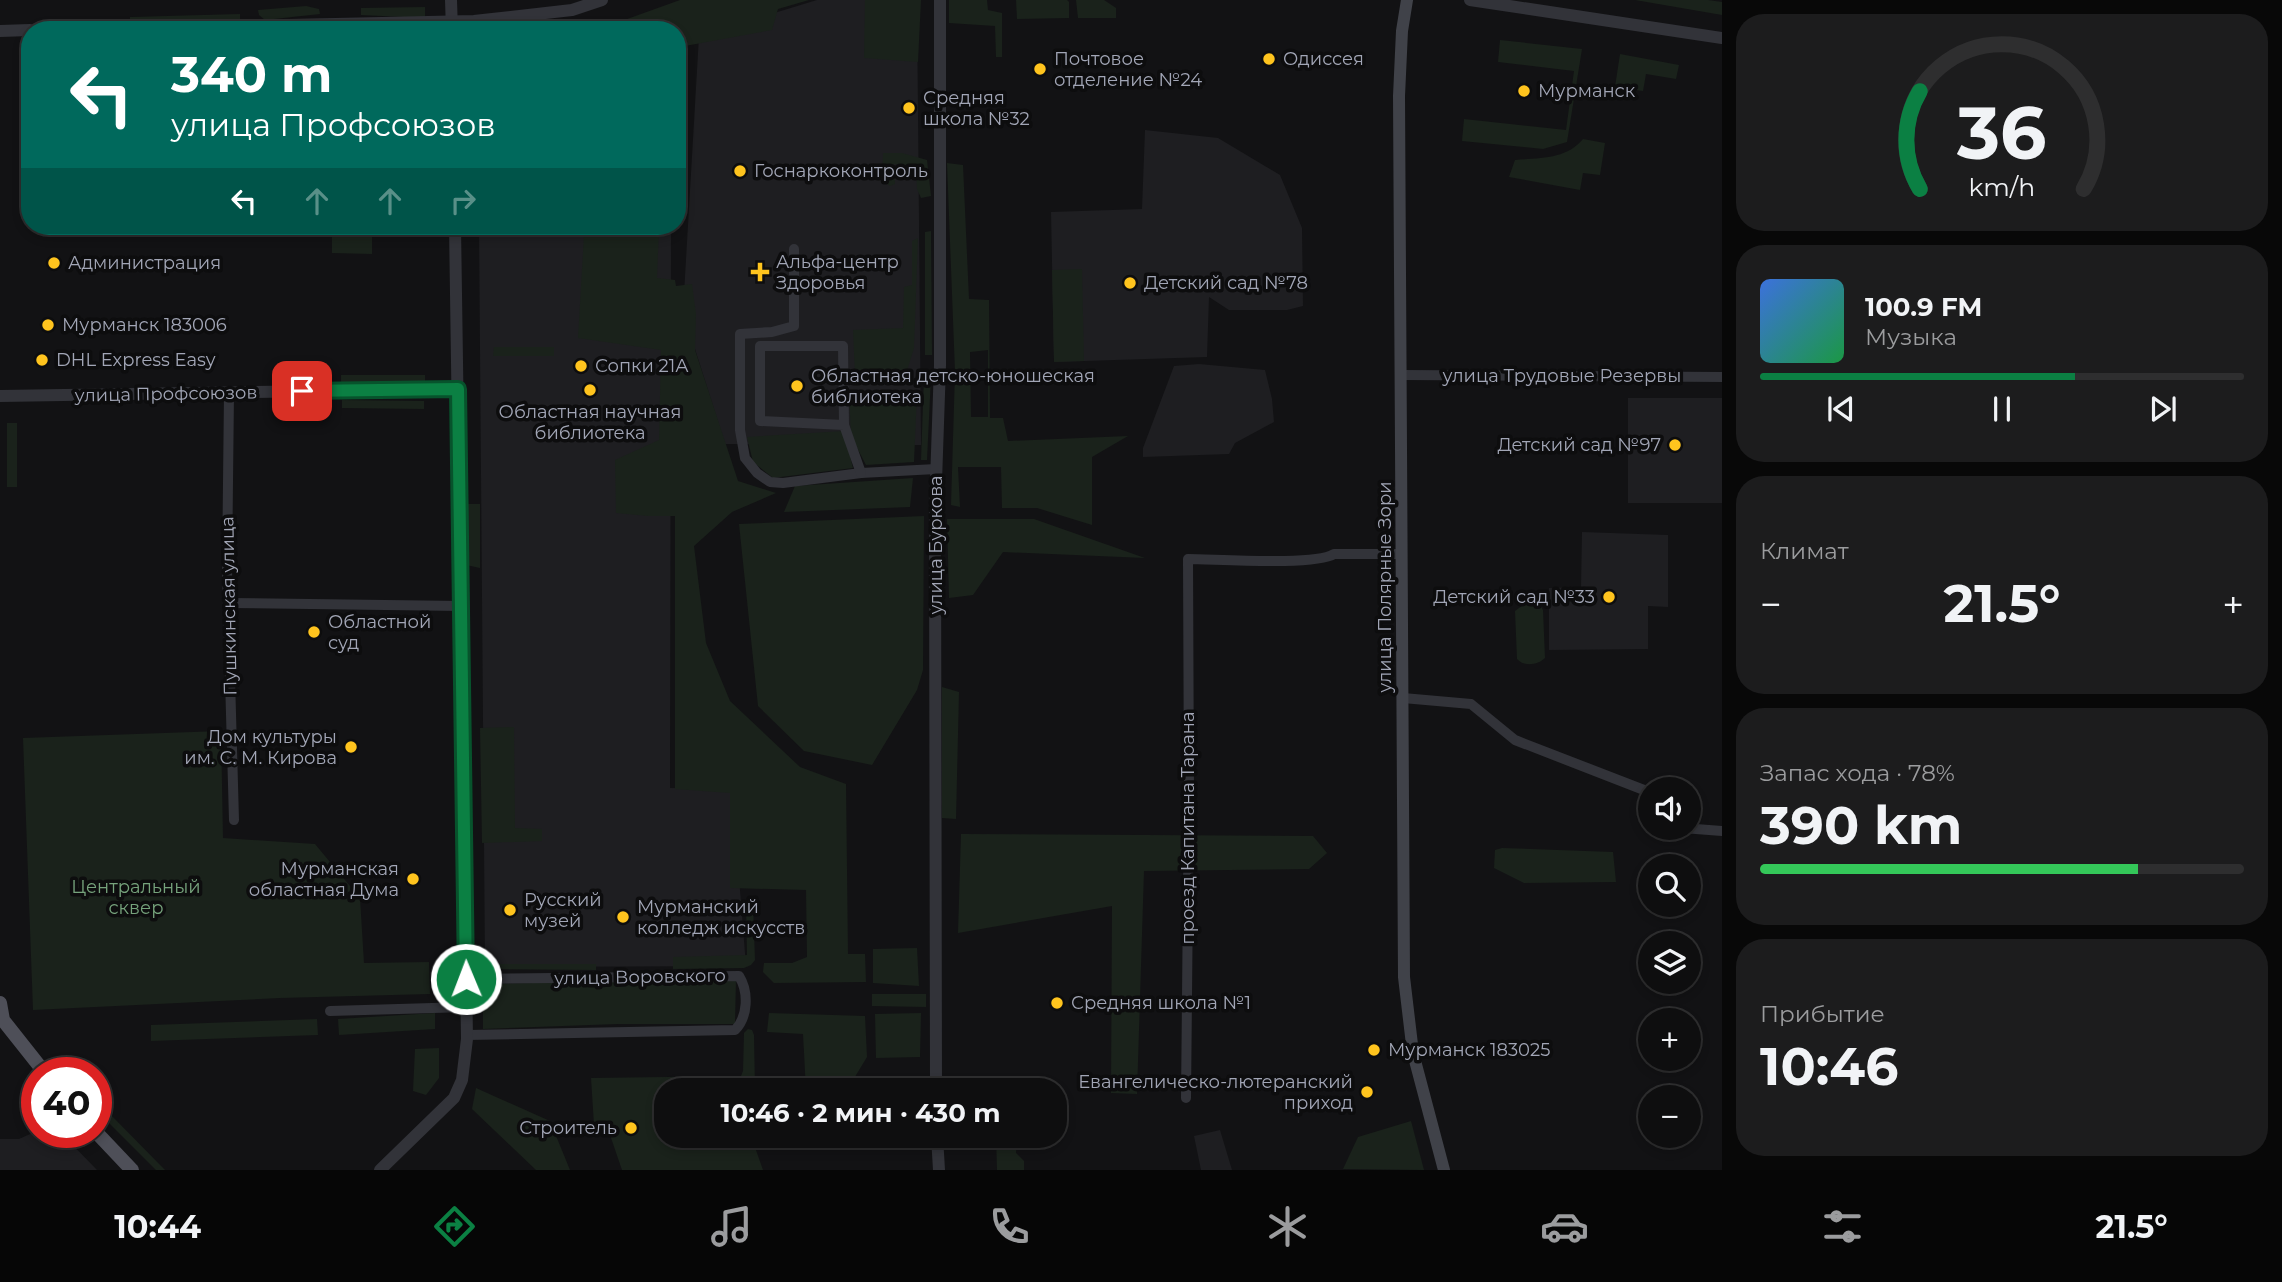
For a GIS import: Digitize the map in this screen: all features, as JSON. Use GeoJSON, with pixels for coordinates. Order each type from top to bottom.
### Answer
{"type":"FeatureCollection","features":[{"type":"Feature","properties":{"kind":"main road","name":"улица Полярные Зори"},"geometry":{"type":"LineString","coordinates":[[1407,0],[1402,31],[1399,96],[1404,977],[1413,1053],[1444,1170]]}},
{"type":"Feature","properties":{"kind":"main road"},"geometry":{"type":"LineString","coordinates":[[0,1003],[3,1020],[32,1057]]}},
{"type":"Feature","properties":{"kind":"main road"},"geometry":{"type":"LineString","coordinates":[[111,1148],[132,1170]]}},
{"type":"Feature","properties":{"kind":"street"},"geometry":{"type":"LineString","coordinates":[[452,0],[452,21]]}},
{"type":"Feature","properties":{"kind":"street"},"geometry":{"type":"LineString","coordinates":[[485,21],[572,10],[602,0]]}},
{"type":"Feature","properties":{"kind":"street","name":"улица Буркова"},"geometry":{"type":"LineString","coordinates":[[936,1078],[936,469],[940,365],[940,0]]}},
{"type":"Feature","properties":{"kind":"street"},"geometry":{"type":"LineString","coordinates":[[1469,0],[1722,38]]}},
{"type":"Feature","properties":{"kind":"street"},"geometry":{"type":"LineString","coordinates":[[0,31],[21,30]]}},
{"type":"Feature","properties":{"kind":"street"},"geometry":{"type":"LineString","coordinates":[[380,1170],[454,1098],[462,1080],[467,1035],[455,235]]}},
{"type":"Feature","properties":{"kind":"street"},"geometry":{"type":"LineString","coordinates":[[794,249],[794,326],[772,332],[740,334],[740,430],[745,458],[757,473],[769,482],[783,483],[861,473],[936,469]]}},
{"type":"Feature","properties":{"kind":"street"},"geometry":{"type":"LineString","coordinates":[[844,425],[760,421],[760,346],[843,346],[844,425],[861,473]]}},
{"type":"Feature","properties":{"kind":"street","name":"улица Трудовые Резервы"},"geometry":{"type":"LineString","coordinates":[[1402,375],[1722,377]]}},
{"type":"Feature","properties":{"kind":"street","name":"улица Профсоюзов"},"geometry":{"type":"LineString","coordinates":[[0,396],[458,389]]}},
{"type":"Feature","properties":{"kind":"street","name":"Пушкинская улица"},"geometry":{"type":"LineString","coordinates":[[229,393],[228,603],[234,820]]}},
{"type":"Feature","properties":{"kind":"street","name":"проезд Капитана Тарана"},"geometry":{"type":"LineString","coordinates":[[1186,1098],[1189,995],[1188,558],[1298,560],[1326,559],[1334,554],[1402,554]]}},
{"type":"Feature","properties":{"kind":"street"},"geometry":{"type":"LineString","coordinates":[[228,603],[461,606]]}},
{"type":"Feature","properties":{"kind":"street"},"geometry":{"type":"LineString","coordinates":[[1403,698],[1471,704],[1516,740],[1638,788]]}},
{"type":"Feature","properties":{"kind":"street"},"geometry":{"type":"LineString","coordinates":[[1701,829],[1722,831]]}},
{"type":"Feature","properties":{"kind":"street","name":"улица Воровского"},"geometry":{"type":"LineString","coordinates":[[466,979],[739,976],[746,986],[744,1019],[735,1030],[467,1035]]}},
{"type":"Feature","properties":{"kind":"street"},"geometry":{"type":"LineString","coordinates":[[330,1011],[467,1007]]}},
{"type":"Feature","properties":{"kind":"street"},"geometry":{"type":"LineString","coordinates":[[938,1148],[939,1170]]}},
{"type":"Feature","properties":{"kind":"shaded area"},"geometry":{"type":"Polygon","coordinates":[[[817,0],[917,0],[921,445],[725,444],[683,311],[699,36],[817,0]]]}},
{"type":"Feature","properties":{"kind":"shaded area"},"geometry":{"type":"Polygon","coordinates":[[[1145,130],[1218,138],[1280,175],[1302,228],[1303,306],[1287,310],[1229,310],[1209,297],[1207,357],[1054,362],[1051,212],[1142,209],[1145,130]]]}},
{"type":"Feature","properties":{"kind":"shaded area"},"geometry":{"type":"Polygon","coordinates":[[[479,235],[671,235],[670,788],[732,789],[746,966],[485,967],[479,235]]]}},
{"type":"Feature","properties":{"kind":"shaded area"},"geometry":{"type":"Polygon","coordinates":[[[1199,364],[1265,370],[1274,422],[1235,443],[1229,454],[1143,457],[1143,448],[1174,366],[1199,364]]]}},
{"type":"Feature","properties":{"kind":"shaded area","name":"Детский сад №97"},"geometry":{"type":"Polygon","coordinates":[[[1628,398],[1722,398],[1722,503],[1628,503],[1628,398]]]}},
{"type":"Feature","properties":{"kind":"shaded area","name":"Детский сад №33"},"geometry":{"type":"Polygon","coordinates":[[[1582,532],[1668,535],[1668,607],[1648,606],[1648,649],[1549,650],[1549,588],[1581,587],[1582,532]]]}},
{"type":"Feature","properties":{"kind":"shaded area"},"geometry":{"type":"Polygon","coordinates":[[[1220,1130],[1232,1170],[1201,1170],[1194,1136],[1220,1130]]]}},
{"type":"Feature","properties":{"kind":"shaded area"},"geometry":{"type":"Polygon","coordinates":[[[21,1138],[21,1148],[76,1148],[97,1170],[0,1170],[0,1139],[21,1138]]]}},
{"type":"Feature","properties":{"kind":"green space"},"geometry":{"type":"Polygon","coordinates":[[[680,0],[809,0],[778,9],[772,30],[686,46],[686,21],[622,21],[680,0]]]}},
{"type":"Feature","properties":{"kind":"green space"},"geometry":{"type":"Polygon","coordinates":[[[865,0],[921,0],[918,62],[864,58],[865,0]]]}},
{"type":"Feature","properties":{"kind":"green space"},"geometry":{"type":"Polygon","coordinates":[[[949,0],[987,0],[988,10],[1002,13],[1002,57],[996,57],[995,26],[949,23],[949,0]]]}},
{"type":"Feature","properties":{"kind":"green space"},"geometry":{"type":"Polygon","coordinates":[[[1016,0],[1067,0],[1069,18],[1017,19],[1016,0]]]}},
{"type":"Feature","properties":{"kind":"green space"},"geometry":{"type":"Polygon","coordinates":[[[1076,0],[1104,0],[1116,8],[1116,18],[1078,18],[1076,0]]]}},
{"type":"Feature","properties":{"kind":"green space"},"geometry":{"type":"Polygon","coordinates":[[[1635,0],[1722,2],[1722,15],[1635,0]]]}},
{"type":"Feature","properties":{"kind":"green space"},"geometry":{"type":"Polygon","coordinates":[[[306,6],[319,9],[320,14],[265,20],[258,10],[306,6]]]}},
{"type":"Feature","properties":{"kind":"green space"},"geometry":{"type":"Polygon","coordinates":[[[425,7],[425,18],[361,15],[361,8],[425,7]]]}},
{"type":"Feature","properties":{"kind":"green space"},"geometry":{"type":"Polygon","coordinates":[[[240,14],[240,20],[130,21],[130,17],[240,14]]]}},
{"type":"Feature","properties":{"kind":"green space"},"geometry":{"type":"Polygon","coordinates":[[[1500,40],[1582,49],[1567,142],[1543,149],[1462,141],[1464,119],[1566,130],[1574,71],[1498,62],[1500,40]]]}},
{"type":"Feature","properties":{"kind":"green space"},"geometry":{"type":"Polygon","coordinates":[[[1620,54],[1679,65],[1676,79],[1646,74],[1643,91],[1615,87],[1620,54]]]}},
{"type":"Feature","properties":{"kind":"green space"},"geometry":{"type":"Polygon","coordinates":[[[1583,139],[1605,143],[1600,175],[1583,173],[1580,190],[1509,177],[1515,160],[1561,154],[1577,146],[1583,139]]]}},
{"type":"Feature","properties":{"kind":"green space"},"geometry":{"type":"Polygon","coordinates":[[[883,153],[902,153],[927,160],[931,196],[921,198],[917,189],[916,167],[894,164],[895,184],[890,186],[882,181],[883,153]]]}},
{"type":"Feature","properties":{"kind":"green space"},"geometry":{"type":"Polygon","coordinates":[[[947,163],[963,165],[969,299],[989,300],[990,418],[1003,418],[1008,441],[1128,436],[1092,457],[1092,525],[1037,508],[1002,508],[1001,467],[958,467],[960,507],[951,505],[955,372],[947,163]],[[988,350],[970,352],[971,417],[988,417],[988,350]]]}},
{"type":"Feature","properties":{"kind":"green space"},"geometry":{"type":"Polygon","coordinates":[[[931,231],[932,355],[925,355],[925,232],[931,231]]]}},
{"type":"Feature","properties":{"kind":"green space"},"geometry":{"type":"Polygon","coordinates":[[[332,235],[372,235],[372,254],[332,253],[332,235]]]}},
{"type":"Feature","properties":{"kind":"green space"},"geometry":{"type":"Polygon","coordinates":[[[584,235],[659,235],[657,278],[675,280],[676,286],[692,284],[696,314],[695,350],[738,481],[776,493],[732,512],[694,546],[706,643],[730,701],[800,767],[846,784],[848,954],[865,954],[866,982],[774,983],[763,972],[764,963],[792,963],[807,957],[806,890],[730,888],[730,793],[675,789],[675,516],[616,513],[615,460],[659,440],[661,350],[578,338],[584,235]]]}},
{"type":"Feature","properties":{"kind":"green space"},"geometry":{"type":"Polygon","coordinates":[[[918,238],[914,348],[905,377],[855,375],[853,330],[903,328],[904,287],[912,285],[912,241],[918,238]]]}},
{"type":"Feature","properties":{"kind":"green space"},"geometry":{"type":"Polygon","coordinates":[[[1082,269],[1084,361],[1054,362],[1052,270],[1082,269]]]}},
{"type":"Feature","properties":{"kind":"green space"},"geometry":{"type":"Polygon","coordinates":[[[494,347],[554,347],[554,356],[493,356],[494,347]]]}},
{"type":"Feature","properties":{"kind":"green space"},"geometry":{"type":"Polygon","coordinates":[[[341,375],[425,375],[425,382],[341,382],[341,375]]]}},
{"type":"Feature","properties":{"kind":"green space"},"geometry":{"type":"Polygon","coordinates":[[[924,377],[931,377],[927,460],[921,460],[924,377]]]}},
{"type":"Feature","properties":{"kind":"green space"},"geometry":{"type":"Polygon","coordinates":[[[849,393],[917,393],[914,462],[866,465],[851,436],[849,393]]]}},
{"type":"Feature","properties":{"kind":"green space"},"geometry":{"type":"Polygon","coordinates":[[[342,400],[424,401],[424,409],[342,408],[342,400]]]}},
{"type":"Feature","properties":{"kind":"green space"},"geometry":{"type":"Polygon","coordinates":[[[7,423],[17,423],[17,487],[7,487],[7,423]]]}},
{"type":"Feature","properties":{"kind":"green space"},"geometry":{"type":"Polygon","coordinates":[[[844,431],[853,468],[773,478],[753,462],[747,437],[844,431]]]}},
{"type":"Feature","properties":{"kind":"green space"},"geometry":{"type":"Polygon","coordinates":[[[913,478],[910,507],[784,512],[795,486],[913,478]]]}},
{"type":"Feature","properties":{"kind":"green space"},"geometry":{"type":"Polygon","coordinates":[[[463,504],[480,504],[480,568],[462,564],[463,504]]]}},
{"type":"Feature","properties":{"kind":"green space"},"geometry":{"type":"Polygon","coordinates":[[[924,516],[923,670],[917,690],[872,765],[804,751],[758,706],[739,524],[924,516]]]}},
{"type":"Feature","properties":{"kind":"green space"},"geometry":{"type":"Polygon","coordinates":[[[947,519],[1034,519],[1145,558],[1003,552],[973,595],[949,598],[947,519]]]}},
{"type":"Feature","properties":{"kind":"green space"},"geometry":{"type":"Polygon","coordinates":[[[1536,604],[1543,610],[1545,658],[1535,664],[1527,664],[1517,659],[1515,611],[1523,605],[1536,604]]]}},
{"type":"Feature","properties":{"kind":"green space"},"geometry":{"type":"Polygon","coordinates":[[[942,687],[959,692],[956,819],[942,818],[942,687]]]}},
{"type":"Feature","properties":{"kind":"green space"},"geometry":{"type":"Polygon","coordinates":[[[514,727],[515,828],[542,829],[542,841],[482,843],[480,728],[514,727]]]}},
{"type":"Feature","properties":{"kind":"green space","name":"Центральный сквер"},"geometry":{"type":"Polygon","coordinates":[[[221,731],[223,838],[315,844],[360,898],[364,963],[429,962],[430,994],[33,1010],[23,738],[221,731]]]}},
{"type":"Feature","properties":{"kind":"green space"},"geometry":{"type":"Polygon","coordinates":[[[961,834],[1313,836],[1327,853],[1309,869],[1144,871],[1137,1094],[1111,1093],[1112,906],[958,933],[961,834]]]}},
{"type":"Feature","properties":{"kind":"green space"},"geometry":{"type":"Polygon","coordinates":[[[1502,848],[1613,852],[1616,882],[1524,883],[1494,868],[1495,850],[1502,848]]]}},
{"type":"Feature","properties":{"kind":"green space"},"geometry":{"type":"Polygon","coordinates":[[[746,902],[753,903],[755,960],[751,965],[744,968],[673,969],[673,957],[747,955],[746,902]]]}},
{"type":"Feature","properties":{"kind":"green space"},"geometry":{"type":"Polygon","coordinates":[[[917,948],[919,986],[873,983],[873,949],[917,948]]]}},
{"type":"Feature","properties":{"kind":"green space"},"geometry":{"type":"Polygon","coordinates":[[[495,964],[596,964],[596,970],[495,969],[495,964]]]}},
{"type":"Feature","properties":{"kind":"green space"},"geometry":{"type":"Polygon","coordinates":[[[736,979],[735,1024],[618,1024],[483,1029],[483,984],[736,979]]]}},
{"type":"Feature","properties":{"kind":"green space"},"geometry":{"type":"Polygon","coordinates":[[[872,994],[926,994],[926,1007],[872,1006],[872,994]]]}},
{"type":"Feature","properties":{"kind":"green space"},"geometry":{"type":"Polygon","coordinates":[[[435,1013],[435,1029],[339,1035],[338,1019],[435,1013]]]}},
{"type":"Feature","properties":{"kind":"green space"},"geometry":{"type":"Polygon","coordinates":[[[769,1013],[865,1016],[867,1057],[854,1078],[805,1078],[803,1034],[767,1032],[769,1013]]]}},
{"type":"Feature","properties":{"kind":"green space"},"geometry":{"type":"Polygon","coordinates":[[[921,1013],[920,1057],[876,1058],[875,1014],[921,1013]]]}},
{"type":"Feature","properties":{"kind":"green space"},"geometry":{"type":"Polygon","coordinates":[[[317,1019],[318,1035],[151,1041],[151,1025],[317,1019]]]}},
{"type":"Feature","properties":{"kind":"green space","name":"Строитель"},"geometry":{"type":"Polygon","coordinates":[[[748,1029],[752,1030],[754,1035],[755,1078],[654,1078],[654,1148],[755,1148],[763,1170],[622,1170],[609,1132],[598,1136],[594,1125],[591,1078],[741,1076],[744,1033],[748,1029]]]}},
{"type":"Feature","properties":{"kind":"green space"},"geometry":{"type":"Polygon","coordinates":[[[439,1048],[439,1078],[426,1095],[413,1091],[415,1049],[439,1048]]]}},
{"type":"Feature","properties":{"kind":"green space"},"geometry":{"type":"Polygon","coordinates":[[[476,1088],[550,1121],[570,1170],[536,1170],[472,1109],[476,1088]]]}},
{"type":"Feature","properties":{"kind":"green space"},"geometry":{"type":"Polygon","coordinates":[[[112,1116],[165,1170],[156,1170],[112,1126],[112,1116]]]}},
{"type":"Feature","properties":{"kind":"green space"},"geometry":{"type":"Polygon","coordinates":[[[1411,1121],[1424,1170],[1343,1169],[1358,1137],[1411,1121]]]}},
{"type":"Feature","properties":{"kind":"green space"},"geometry":{"type":"Polygon","coordinates":[[[996,1148],[1016,1148],[1016,1153],[1024,1161],[1024,1170],[997,1170],[996,1148]]]}},
{"type":"Feature","properties":{"kind":"place","name":"Одиссея"},"geometry":{"type":"Point","coordinates":[1269,59]}},
{"type":"Feature","properties":{"kind":"place","name":"Почтовое отделение №24"},"geometry":{"type":"Point","coordinates":[1040,69]}},
{"type":"Feature","properties":{"kind":"place","name":"Мурманск"},"geometry":{"type":"Point","coordinates":[1524,91]}},
{"type":"Feature","properties":{"kind":"place","name":"Средняя школа №32"},"geometry":{"type":"Point","coordinates":[909,108]}},
{"type":"Feature","properties":{"kind":"place","name":"Госнаркоконтроль"},"geometry":{"type":"Point","coordinates":[740,171]}},
{"type":"Feature","properties":{"kind":"place","name":"Администрация"},"geometry":{"type":"Point","coordinates":[54,263]}},
{"type":"Feature","properties":{"kind":"place","name":"Альфа-центр Здоровья"},"geometry":{"type":"Point","coordinates":[760,272]}},
{"type":"Feature","properties":{"kind":"place","name":"Детский сад №78"},"geometry":{"type":"Point","coordinates":[1130,283]}},
{"type":"Feature","properties":{"kind":"place","name":"Мурманск 183006"},"geometry":{"type":"Point","coordinates":[48,325]}},
{"type":"Feature","properties":{"kind":"place","name":"DHL Express Easy"},"geometry":{"type":"Point","coordinates":[42,360]}},
{"type":"Feature","properties":{"kind":"place","name":"Сопки 21А"},"geometry":{"type":"Point","coordinates":[581,366]}},
{"type":"Feature","properties":{"kind":"place","name":"Областная детско-юношеская библиотека"},"geometry":{"type":"Point","coordinates":[797,386]}},
{"type":"Feature","properties":{"kind":"place","name":"Областная научная библиотека"},"geometry":{"type":"Point","coordinates":[590,390]}},
{"type":"Feature","properties":{"kind":"place","name":"Детский сад №97"},"geometry":{"type":"Point","coordinates":[1675,445]}},
{"type":"Feature","properties":{"kind":"place","name":"Детский сад №33"},"geometry":{"type":"Point","coordinates":[1609,597]}},
{"type":"Feature","properties":{"kind":"place","name":"Областной суд"},"geometry":{"type":"Point","coordinates":[314,632]}},
{"type":"Feature","properties":{"kind":"place","name":"Дом культуры им. С. М. Кирова"},"geometry":{"type":"Point","coordinates":[351,747]}},
{"type":"Feature","properties":{"kind":"place","name":"Мурманская областная Дума"},"geometry":{"type":"Point","coordinates":[413,879]}},
{"type":"Feature","properties":{"kind":"place","name":"Русский музей"},"geometry":{"type":"Point","coordinates":[510,910]}},
{"type":"Feature","properties":{"kind":"place","name":"Мурманский колледж искусств"},"geometry":{"type":"Point","coordinates":[623,917]}},
{"type":"Feature","properties":{"kind":"place","name":"Средняя школа №1"},"geometry":{"type":"Point","coordinates":[1057,1003]}},
{"type":"Feature","properties":{"kind":"place","name":"Мурманск 183025"},"geometry":{"type":"Point","coordinates":[1374,1050]}},
{"type":"Feature","properties":{"kind":"place","name":"Евангелическо-лютеранский приход"},"geometry":{"type":"Point","coordinates":[1367,1092]}},
{"type":"Feature","properties":{"kind":"place","name":"Строитель"},"geometry":{"type":"Point","coordinates":[631,1128]}},
{"type":"Feature","properties":{"kind":"route"},"geometry":{"type":"LineString","coordinates":[[302,391],[458,389],[466,979]]}}]}
